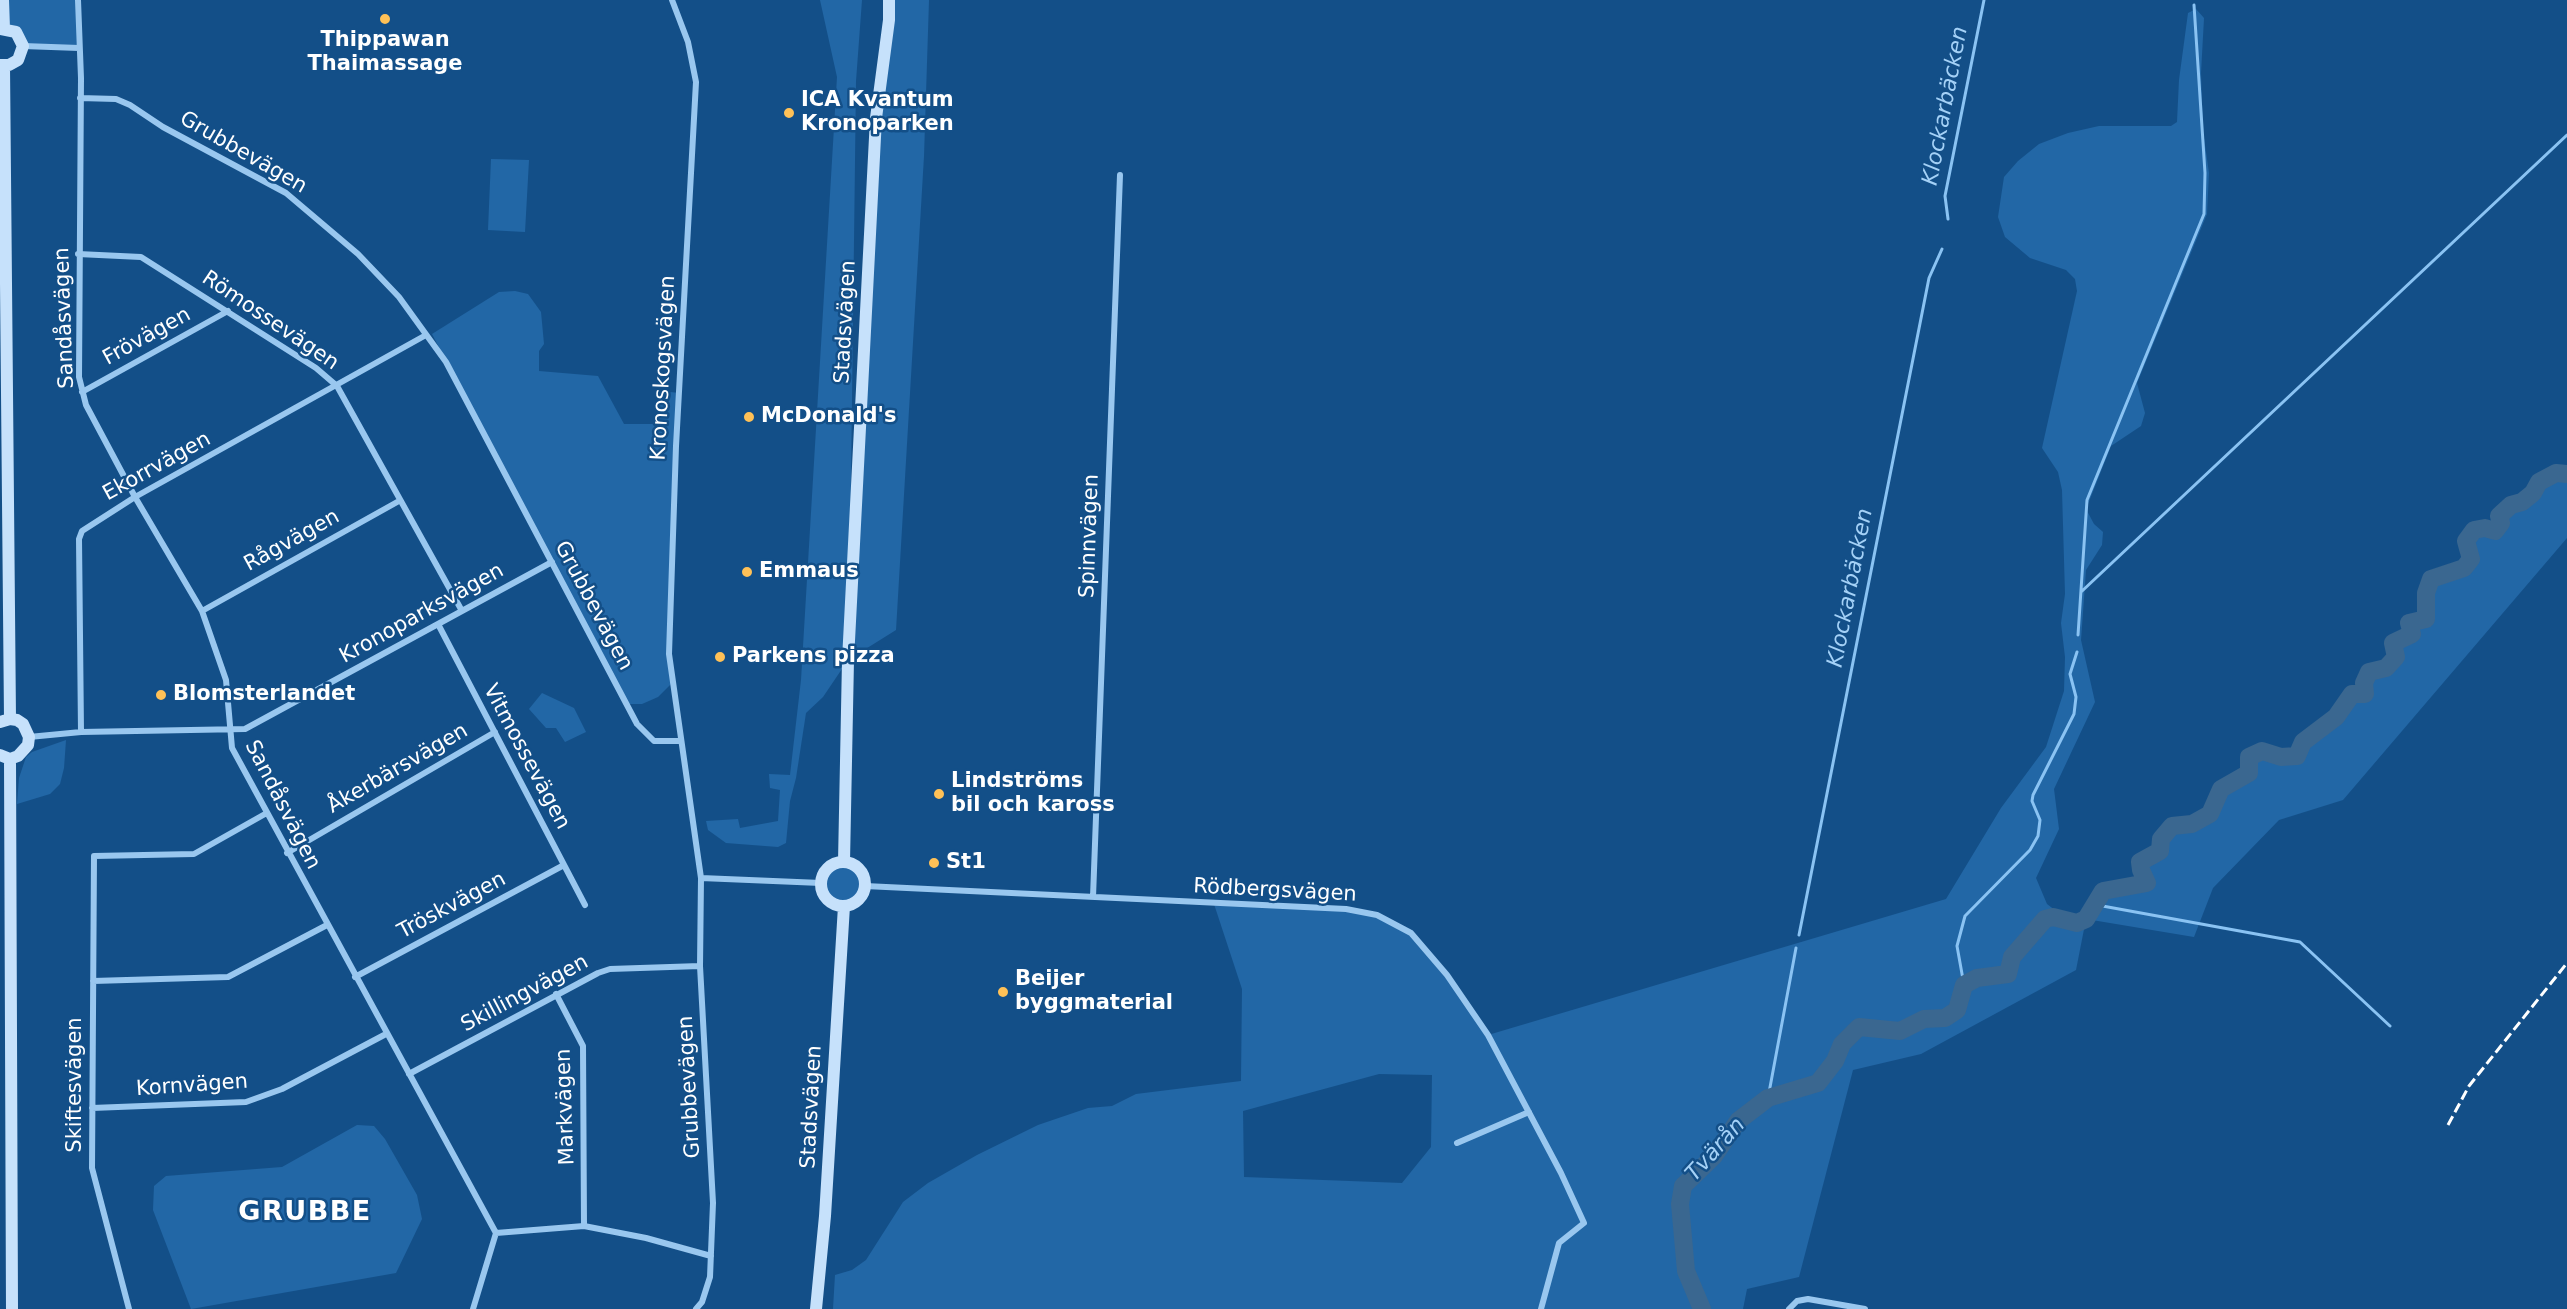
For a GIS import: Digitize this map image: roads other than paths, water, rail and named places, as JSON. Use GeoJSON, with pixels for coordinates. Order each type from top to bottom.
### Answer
{"type":"FeatureCollection","features":[{"type":"Feature","properties":{"kind":"main road"},"geometry":{"type":"LineString","coordinates":[[3,0],[2,29],[16,32],[23,46],[18,60],[2,66],[5,720],[23,724],[29,737],[24,751],[5,757],[12,1309]]}},
{"type":"Feature","properties":{"kind":"main road","name":"Stadsvägen"},"geometry":{"type":"LineString","coordinates":[[844,862],[848,660],[876,118],[889,20],[889,0]]}},
{"type":"Feature","properties":{"kind":"main road"},"geometry":{"type":"LineString","coordinates":[[844,862],[860,870],[865,886],[856,902],[844,906],[828,900],[821,883],[831,866],[844,862]]}},
{"type":"Feature","properties":{"kind":"main road","name":"Stadsvägen"},"geometry":{"type":"LineString","coordinates":[[816,1309],[825,1216],[844,906]]}},
{"type":"Feature","properties":{"kind":"street"},"geometry":{"type":"LineString","coordinates":[[23,46],[80,48],[78,0]]}},
{"type":"Feature","properties":{"kind":"street","name":"Kronoskogsvägen"},"geometry":{"type":"LineString","coordinates":[[672,0],[688,42],[696,82],[669,625],[669,654],[680,741]]}},
{"type":"Feature","properties":{"kind":"street","name":"Sandåsvägen"},"geometry":{"type":"LineString","coordinates":[[80,48],[79,377],[91,418],[202,611],[226,680],[232,748],[265,814],[496,1233]]}},
{"type":"Feature","properties":{"kind":"street","name":"Grubbevägen"},"geometry":{"type":"LineString","coordinates":[[80,98],[117,99],[286,193],[358,254],[399,297],[446,362],[642,732],[660,743],[680,741],[701,878],[700,966],[713,1203],[710,1276],[702,1302],[696,1309]]}},
{"type":"Feature","properties":{"kind":"street","name":"Spinnvägen"},"geometry":{"type":"LineString","coordinates":[[1093,897],[1120,176]]}},
{"type":"Feature","properties":{"kind":"street","name":"Römossevägen"},"geometry":{"type":"LineString","coordinates":[[78,254],[137,256],[316,368],[337,386],[462,611]]}},
{"type":"Feature","properties":{"kind":"street","name":"Frövägen"},"geometry":{"type":"LineString","coordinates":[[82,392],[228,311]]}},
{"type":"Feature","properties":{"kind":"street","name":"Ekorrvägen"},"geometry":{"type":"LineString","coordinates":[[81,732],[79,539],[86,527],[135,497],[337,386],[426,334]]}},
{"type":"Feature","properties":{"kind":"street","name":"Rågvägen"},"geometry":{"type":"LineString","coordinates":[[202,611],[399,501]]}},
{"type":"Feature","properties":{"kind":"street","name":"Kronoparksvägen"},"geometry":{"type":"LineString","coordinates":[[29,737],[81,732],[245,729],[552,562]]}},
{"type":"Feature","properties":{"kind":"street","name":"Vitmossevägen"},"geometry":{"type":"LineString","coordinates":[[438,624],[585,905]]}},
{"type":"Feature","properties":{"kind":"street","name":"Åkerbärsvägen"},"geometry":{"type":"LineString","coordinates":[[287,853],[495,732]]}},
{"type":"Feature","properties":{"kind":"street","name":"Skiftesvägen"},"geometry":{"type":"LineString","coordinates":[[129,1309],[92,1168],[94,856],[194,854],[265,814]]}},
{"type":"Feature","properties":{"kind":"street","name":"Tröskvägen"},"geometry":{"type":"LineString","coordinates":[[355,977],[564,865]]}},
{"type":"Feature","properties":{"kind":"street"},"geometry":{"type":"LineString","coordinates":[[701,878],[821,883]]}},
{"type":"Feature","properties":{"kind":"street","name":"Rödbergsvägen"},"geometry":{"type":"LineString","coordinates":[[865,886],[1346,909],[1377,915],[1411,933],[1447,975],[1488,1035],[1584,1223],[1559,1244],[1541,1309]]}},
{"type":"Feature","properties":{"kind":"street"},"geometry":{"type":"LineString","coordinates":[[93,981],[228,977],[327,925]]}},
{"type":"Feature","properties":{"kind":"street","name":"Skillingvägen"},"geometry":{"type":"LineString","coordinates":[[409,1074],[598,973],[610,969],[700,966]]}},
{"type":"Feature","properties":{"kind":"street","name":"Markvägen"},"geometry":{"type":"LineString","coordinates":[[556,994],[583,1046],[584,1226]]}},
{"type":"Feature","properties":{"kind":"street","name":"Kornvägen"},"geometry":{"type":"LineString","coordinates":[[92,1108],[246,1102],[282,1089],[386,1034]]}},
{"type":"Feature","properties":{"kind":"street"},"geometry":{"type":"LineString","coordinates":[[1457,1143],[1529,1112]]}},
{"type":"Feature","properties":{"kind":"street"},"geometry":{"type":"LineString","coordinates":[[473,1309],[496,1233],[584,1226],[645,1238],[711,1256]]}},
{"type":"Feature","properties":{"kind":"street"},"geometry":{"type":"LineString","coordinates":[[1789,1309],[1797,1301],[1818,1299],[1865,1309]]}},
{"type":"Feature","properties":{"kind":"waterway","name":"Klockarbäcken"},"geometry":{"type":"LineString","coordinates":[[1948,219],[1945,196],[1984,0]]}},
{"type":"Feature","properties":{"kind":"waterway"},"geometry":{"type":"LineString","coordinates":[[2078,635],[2087,500],[2204,214],[2205,173],[2194,5]]}},
{"type":"Feature","properties":{"kind":"waterway"},"geometry":{"type":"LineString","coordinates":[[2081,592],[2567,135]]}},
{"type":"Feature","properties":{"kind":"waterway","name":"Klockarbäcken"},"geometry":{"type":"LineString","coordinates":[[1799,935],[1929,278],[1942,249]]}},
{"type":"Feature","properties":{"kind":"waterway","name":"Tvärån"},"geometry":{"type":"LineString","coordinates":[[1702,1309],[1686,1271],[1680,1204],[1683,1186],[1714,1156],[1738,1121],[1768,1098],[1818,1083],[1835,1061],[1842,1044],[1859,1027],[1900,1031],[1924,1019],[1945,1018],[1957,1010],[1964,985],[1977,978],[2008,974],[2012,957],[2045,919],[2053,917],[2077,923],[2086,919],[2103,891],[2147,883],[2140,862],[2160,851],[2161,839],[2172,826],[2192,824],[2210,814],[2221,789],[2249,773],[2249,757],[2262,751],[2281,757],[2297,756],[2303,742],[2336,717],[2352,694],[2365,694],[2364,683],[2369,672],[2386,668],[2396,657],[2393,643],[2412,634],[2409,623],[2426,619],[2426,593],[2431,579],[2464,568],[2471,559],[2466,541],[2474,530],[2485,528],[2495,531],[2501,523],[2499,516],[2511,505],[2522,502],[2533,493],[2539,482],[2556,473],[2567,474]]}},
{"type":"Feature","properties":{"kind":"waterway"},"geometry":{"type":"LineString","coordinates":[[1964,985],[1957,946],[1965,916],[2030,850],[2038,836],[2040,820],[2032,801],[2033,795],[2074,714],[2076,697],[2070,674],[2077,652]]}},
{"type":"Feature","properties":{"kind":"waterway"},"geometry":{"type":"LineString","coordinates":[[2097,905],[2300,942],[2390,1026]]}},
{"type":"Feature","properties":{"kind":"waterway","name":"Klockarbäcken"},"geometry":{"type":"LineString","coordinates":[[1768,1098],[1796,948]]}},
{"type":"Feature","properties":{"kind":"railway"},"geometry":{"type":"LineString","coordinates":[[2448,1125],[2469,1086],[2567,963]]}},
{"type":"Feature","properties":{"kind":"place","name":"Thippawan Thaimassage"},"geometry":{"type":"Point","coordinates":[385,19]}},
{"type":"Feature","properties":{"kind":"place","name":"ICA Kvantum Kronoparken"},"geometry":{"type":"Point","coordinates":[789,113]}},
{"type":"Feature","properties":{"kind":"place","name":"McDonald's"},"geometry":{"type":"Point","coordinates":[749,417]}},
{"type":"Feature","properties":{"kind":"place","name":"Emmaus"},"geometry":{"type":"Point","coordinates":[747,572]}},
{"type":"Feature","properties":{"kind":"place","name":"Parkens pizza"},"geometry":{"type":"Point","coordinates":[720,657]}},
{"type":"Feature","properties":{"kind":"place","name":"Blomsterlandet"},"geometry":{"type":"Point","coordinates":[161,695]}},
{"type":"Feature","properties":{"kind":"place","name":"Lindströms bil och kaross"},"geometry":{"type":"Point","coordinates":[939,794]}},
{"type":"Feature","properties":{"kind":"place","name":"St1"},"geometry":{"type":"Point","coordinates":[934,863]}},
{"type":"Feature","properties":{"kind":"place","name":"Beijer byggmaterial"},"geometry":{"type":"Point","coordinates":[1003,992]}},
{"type":"Feature","properties":{"kind":"district","name":"GRUBBE"},"geometry":{"type":"Point","coordinates":[305,1213]}}]}
